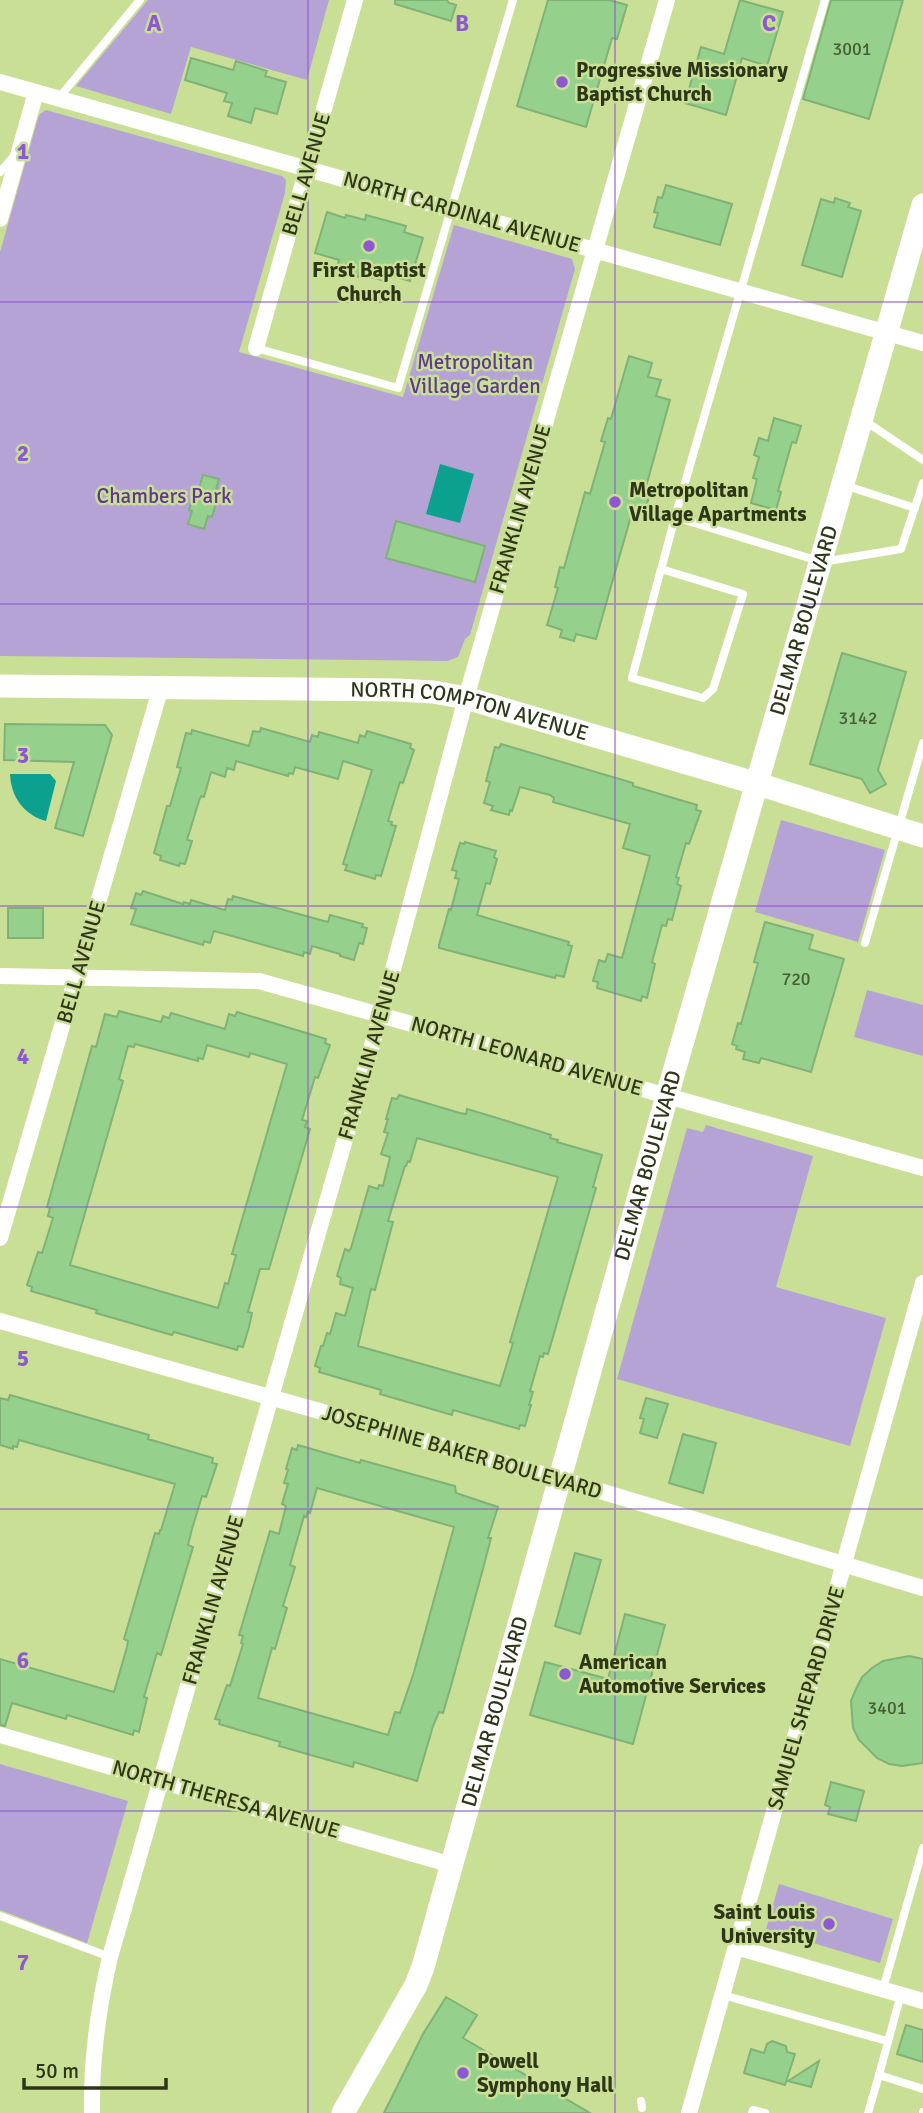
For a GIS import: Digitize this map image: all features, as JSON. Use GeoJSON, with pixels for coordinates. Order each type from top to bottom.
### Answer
{"type":"FeatureCollection","features":[{"type":"Feature","properties":{"kind":"street","name":"BELL AVENUE"},"geometry":{"type":"LineString","coordinates":[[256,348],[355,0]]}},
{"type":"Feature","properties":{"kind":"street","name":"FRANKLIN AVENUE"},"geometry":{"type":"LineString","coordinates":[[92,2113],[94,2043],[100,1996],[110,1957],[381,1014],[466,698],[667,0]]}},
{"type":"Feature","properties":{"kind":"street","name":"NORTH CARDINAL AVENUE"},"geometry":{"type":"LineString","coordinates":[[0,82],[923,344]]}},
{"type":"Feature","properties":{"kind":"street"},"geometry":{"type":"LineString","coordinates":[[0,219],[36,92]]}},
{"type":"Feature","properties":{"kind":"street","name":"DELMAR BOULEVARD"},"geometry":{"type":"LineString","coordinates":[[343,2113],[416,1985],[667,1096],[923,205]]}},
{"type":"Feature","properties":{"kind":"street","name":"NORTH COMPTON AVENUE"},"geometry":{"type":"LineString","coordinates":[[0,686],[433,691],[466,698],[758,784],[923,836]]}},
{"type":"Feature","properties":{"kind":"street","name":"BELL AVENUE"},"geometry":{"type":"LineString","coordinates":[[0,1238],[161,687]]}},
{"type":"Feature","properties":{"kind":"street","name":"NORTH LEONARD AVENUE"},"geometry":{"type":"LineString","coordinates":[[0,976],[259,981],[923,1168]]}},
{"type":"Feature","properties":{"kind":"street","name":"SAMUEL SHEPARD DRIVE"},"geometry":{"type":"LineString","coordinates":[[689,2113],[923,1283]]}},
{"type":"Feature","properties":{"kind":"street","name":"JOSEPHINE BAKER BOULEVARD"},"geometry":{"type":"LineString","coordinates":[[0,1321],[560,1479],[923,1588]]}},
{"type":"Feature","properties":{"kind":"street","name":"NORTH THERESA AVENUE"},"geometry":{"type":"LineString","coordinates":[[0,1735],[452,1865]]}},
{"type":"Feature","properties":{"kind":"street"},"geometry":{"type":"LineString","coordinates":[[736,1947],[923,2001]]}},
{"type":"Feature","properties":{"kind":"lane"},"geometry":{"type":"LineString","coordinates":[[58,99],[140,0]]}},
{"type":"Feature","properties":{"kind":"lane"},"geometry":{"type":"LineString","coordinates":[[256,348],[398,388],[513,0]]}},
{"type":"Feature","properties":{"kind":"lane"},"geometry":{"type":"LineString","coordinates":[[661,570],[743,594],[713,689],[704,698],[632,678],[675,517],[825,0]]}},
{"type":"Feature","properties":{"kind":"lane"},"geometry":{"type":"LineString","coordinates":[[0,172],[20,150]]}},
{"type":"Feature","properties":{"kind":"lane"},"geometry":{"type":"LineString","coordinates":[[862,419],[923,460]]}},
{"type":"Feature","properties":{"kind":"lane"},"geometry":{"type":"LineString","coordinates":[[675,517],[822,562],[901,549],[923,483]]}},
{"type":"Feature","properties":{"kind":"lane"},"geometry":{"type":"LineString","coordinates":[[844,485],[915,508]]}},
{"type":"Feature","properties":{"kind":"lane"},"geometry":{"type":"LineString","coordinates":[[865,943],[923,743]]}},
{"type":"Feature","properties":{"kind":"lane"},"geometry":{"type":"LineString","coordinates":[[883,1989],[923,1848]]}},
{"type":"Feature","properties":{"kind":"lane"},"geometry":{"type":"LineString","coordinates":[[0,1916],[110,1957]]}},
{"type":"Feature","properties":{"kind":"lane"},"geometry":{"type":"LineString","coordinates":[[868,2113],[901,1994]]}},
{"type":"Feature","properties":{"kind":"lane"},"geometry":{"type":"LineString","coordinates":[[723,1995],[887,2041]]}},
{"type":"Feature","properties":{"kind":"lane"},"geometry":{"type":"LineString","coordinates":[[879,2075],[923,2089]]}},
{"type":"Feature","properties":{"kind":"lane"},"geometry":{"type":"LineString","coordinates":[[752,2113],[752,2110],[765,2113]]}},
{"type":"Feature","properties":{"kind":"green space"},"geometry":{"type":"Polygon","coordinates":[[[148,0],[329,0],[307,80],[191,47],[171,114],[76,86],[148,0]]]}},
{"type":"Feature","properties":{"kind":"green space","name":"Chambers Park"},"geometry":{"type":"Polygon","coordinates":[[[46,110],[282,176],[286,180],[285,193],[239,352],[403,397],[454,225],[572,259],[575,269],[470,635],[465,639],[458,657],[448,661],[0,656],[0,252],[38,118],[46,110]]]}},
{"type":"Feature","properties":{"kind":"green space"},"geometry":{"type":"Polygon","coordinates":[[[781,820],[885,850],[858,942],[755,912],[781,820]]]}},
{"type":"Feature","properties":{"kind":"green space"},"geometry":{"type":"Polygon","coordinates":[[[867,990],[923,1005],[923,1056],[854,1037],[867,990]]]}},
{"type":"Feature","properties":{"kind":"green space"},"geometry":{"type":"Polygon","coordinates":[[[706,1125],[813,1156],[776,1287],[886,1318],[850,1446],[617,1379],[687,1128],[703,1132],[706,1125]]]}},
{"type":"Feature","properties":{"kind":"green space"},"geometry":{"type":"Polygon","coordinates":[[[0,1764],[128,1801],[87,1943],[0,1910],[0,1764]]]}},
{"type":"Feature","properties":{"kind":"green space","name":"Saint Louis University"},"geometry":{"type":"Polygon","coordinates":[[[779,1884],[893,1919],[880,1963],[766,1929],[779,1884]]]}},
{"type":"Feature","properties":{"kind":"water"},"geometry":{"type":"Polygon","coordinates":[[[440,464],[474,474],[460,523],[426,514],[440,464]]]}},
{"type":"Feature","properties":{"kind":"water"},"geometry":{"type":"Polygon","coordinates":[[[10,774],[50,774],[56,781],[46,821],[31,814],[20,804],[13,790],[10,774]]]}},
{"type":"Feature","properties":{"kind":"building"},"geometry":{"type":"Polygon","coordinates":[[[395,0],[447,0],[456,5],[451,21],[395,4],[395,0]]]}},
{"type":"Feature","properties":{"kind":"building","name":"Progressive Missionary Baptist Church"},"geometry":{"type":"Polygon","coordinates":[[[548,0],[609,0],[627,5],[617,39],[612,38],[586,127],[517,106],[548,0]]]}},
{"type":"Feature","properties":{"kind":"building"},"geometry":{"type":"Polygon","coordinates":[[[740,0],[783,12],[767,66],[742,58],[726,115],[685,103],[701,47],[724,54],[740,0]]]}},
{"type":"Feature","properties":{"kind":"building"},"geometry":{"type":"Polygon","coordinates":[[[831,0],[903,0],[869,119],[803,99],[831,0]]]}},
{"type":"Feature","properties":{"kind":"building"},"geometry":{"type":"Polygon","coordinates":[[[191,58],[233,70],[236,61],[267,71],[265,76],[286,82],[277,114],[255,108],[251,123],[228,116],[232,103],[224,101],[227,93],[185,80],[191,58]]]}},
{"type":"Feature","properties":{"kind":"building"},"geometry":{"type":"Polygon","coordinates":[[[666,185],[732,204],[720,245],[654,227],[658,213],[654,212],[658,197],[662,198],[666,185]]]}},
{"type":"Feature","properties":{"kind":"building"},"geometry":{"type":"Polygon","coordinates":[[[835,198],[850,203],[848,207],[861,211],[842,277],[802,265],[821,199],[834,203],[835,198]]]}},
{"type":"Feature","properties":{"kind":"building","name":"First Baptist Church"},"geometry":{"type":"Polygon","coordinates":[[[327,212],[345,218],[346,215],[365,220],[366,215],[406,226],[404,232],[423,238],[410,281],[392,276],[381,280],[359,274],[358,277],[336,271],[339,260],[315,253],[327,212]]]}},
{"type":"Feature","properties":{"kind":"building","name":"Metropolitan Village Apartments"},"geometry":{"type":"Polygon","coordinates":[[[629,356],[652,363],[648,377],[661,380],[656,396],[670,400],[644,494],[649,496],[645,512],[633,509],[596,639],[576,634],[574,641],[560,637],[562,630],[547,625],[558,588],[555,587],[560,567],[564,568],[585,492],[590,494],[605,442],[601,441],[608,418],[611,419],[629,356]]]}},
{"type":"Feature","properties":{"kind":"building"},"geometry":{"type":"Polygon","coordinates":[[[774,418],[801,426],[796,443],[792,442],[778,491],[781,492],[776,510],[751,503],[757,479],[753,478],[759,457],[754,455],[759,438],[768,441],[774,418]]]}},
{"type":"Feature","properties":{"kind":"building"},"geometry":{"type":"Polygon","coordinates":[[[203,475],[219,479],[215,493],[219,493],[212,517],[208,516],[204,529],[188,524],[196,487],[199,488],[203,475]]]}},
{"type":"Feature","properties":{"kind":"building"},"geometry":{"type":"Polygon","coordinates":[[[396,521],[485,546],[475,582],[386,558],[396,521]]]}},
{"type":"Feature","properties":{"kind":"building"},"geometry":{"type":"Polygon","coordinates":[[[842,653],[906,672],[878,770],[886,784],[870,793],[862,779],[810,764],[842,653]]]}},
{"type":"Feature","properties":{"kind":"building"},"geometry":{"type":"Polygon","coordinates":[[[5,724],[105,725],[112,735],[83,836],[55,828],[74,762],[4,760],[5,724]]]}},
{"type":"Feature","properties":{"kind":"building"},"geometry":{"type":"Polygon","coordinates":[[[261,728],[310,742],[312,735],[318,737],[319,732],[358,743],[360,735],[365,737],[367,731],[411,744],[410,748],[414,750],[403,783],[400,782],[388,821],[396,826],[381,876],[376,875],[375,879],[345,870],[347,865],[343,864],[372,770],[343,761],[338,779],[295,767],[293,774],[289,773],[288,776],[236,761],[234,770],[227,768],[225,777],[211,772],[187,840],[192,841],[185,864],[180,863],[179,866],[160,860],[161,856],[154,853],[181,768],[177,767],[186,733],[191,734],[192,730],[249,746],[253,731],[260,732],[261,728]]]}},
{"type":"Feature","properties":{"kind":"building"},"geometry":{"type":"Polygon","coordinates":[[[501,744],[633,783],[633,786],[697,805],[696,810],[701,811],[689,844],[686,843],[676,877],[679,878],[677,884],[681,886],[672,920],[668,919],[666,926],[662,925],[652,962],[655,964],[647,998],[642,996],[641,1001],[597,988],[598,982],[593,981],[599,960],[605,962],[608,954],[622,958],[650,856],[623,848],[630,824],[553,802],[554,798],[550,795],[520,787],[509,815],[491,810],[493,806],[484,803],[490,782],[486,781],[495,747],[499,748],[501,744]]]}},
{"type":"Feature","properties":{"kind":"building"},"geometry":{"type":"Polygon","coordinates":[[[460,843],[496,851],[494,857],[497,859],[490,884],[486,883],[477,915],[569,942],[568,945],[572,946],[564,977],[556,975],[555,978],[439,948],[459,879],[455,878],[457,871],[452,870],[460,843]]]}},
{"type":"Feature","properties":{"kind":"building"},"geometry":{"type":"Polygon","coordinates":[[[143,891],[183,904],[190,904],[191,900],[225,910],[228,899],[232,900],[233,896],[328,922],[330,915],[363,924],[362,927],[367,928],[363,944],[359,943],[354,960],[312,946],[310,954],[304,952],[303,956],[214,931],[210,943],[204,941],[203,945],[131,924],[136,909],[131,908],[136,893],[141,895],[143,891]]]}},
{"type":"Feature","properties":{"kind":"building"},"geometry":{"type":"Polygon","coordinates":[[[8,908],[43,908],[43,938],[8,938],[8,908]]]}},
{"type":"Feature","properties":{"kind":"building"},"geometry":{"type":"Polygon","coordinates":[[[765,922],[813,935],[809,949],[844,959],[811,1072],[761,1058],[759,1063],[743,1059],[745,1052],[736,1049],[737,1046],[732,1044],[738,1023],[741,1024],[758,963],[754,962],[765,922]]]}},
{"type":"Feature","properties":{"kind":"building"},"geometry":{"type":"Polygon","coordinates":[[[119,1011],[161,1022],[163,1016],[169,1018],[171,1013],[225,1029],[229,1014],[235,1016],[237,1012],[326,1039],[325,1043],[330,1045],[318,1078],[315,1077],[302,1120],[307,1121],[305,1127],[310,1129],[269,1269],[260,1269],[248,1312],[252,1313],[249,1327],[243,1347],[238,1346],[237,1350],[96,1313],[97,1310],[31,1291],[32,1287],[27,1285],[38,1252],[42,1253],[53,1218],[48,1216],[50,1208],[47,1207],[92,1046],[96,1047],[105,1014],[117,1017],[119,1011]],[[135,1044],[134,1047],[128,1046],[119,1079],[123,1081],[70,1265],[218,1308],[225,1283],[228,1284],[236,1255],[232,1254],[287,1064],[250,1053],[249,1057],[207,1045],[203,1059],[198,1058],[198,1061],[135,1044]]]}},
{"type":"Feature","properties":{"kind":"building"},"geometry":{"type":"Polygon","coordinates":[[[399,1095],[466,1114],[467,1109],[551,1135],[550,1138],[558,1140],[557,1142],[602,1155],[593,1187],[596,1188],[548,1354],[540,1356],[530,1391],[533,1392],[525,1426],[520,1425],[519,1429],[453,1410],[452,1415],[380,1394],[381,1390],[319,1372],[320,1368],[315,1366],[327,1333],[330,1334],[336,1313],[345,1316],[353,1288],[340,1284],[341,1278],[337,1276],[345,1249],[349,1251],[351,1248],[369,1186],[378,1189],[379,1185],[383,1186],[390,1157],[381,1154],[388,1133],[384,1132],[386,1119],[392,1098],[397,1099],[399,1095]],[[417,1138],[388,1221],[393,1222],[375,1290],[371,1289],[358,1346],[500,1386],[513,1343],[510,1342],[558,1177],[417,1138]]]}},
{"type":"Feature","properties":{"kind":"building"},"geometry":{"type":"Polygon","coordinates":[[[10,1395],[149,1435],[148,1439],[213,1458],[212,1463],[217,1464],[206,1497],[202,1496],[188,1545],[193,1547],[161,1655],[157,1653],[144,1697],[147,1698],[139,1732],[134,1730],[133,1735],[67,1715],[66,1719],[12,1703],[5,1726],[0,1725],[0,1659],[114,1692],[127,1647],[128,1641],[124,1639],[155,1533],[159,1534],[161,1530],[175,1484],[19,1440],[17,1447],[13,1446],[13,1449],[0,1445],[0,1398],[8,1400],[10,1395]]]}},
{"type":"Feature","properties":{"kind":"building"},"geometry":{"type":"Polygon","coordinates":[[[646,1398],[668,1404],[657,1438],[640,1433],[644,1419],[640,1418],[646,1398]]]}},
{"type":"Feature","properties":{"kind":"building"},"geometry":{"type":"Polygon","coordinates":[[[683,1434],[716,1443],[703,1493],[669,1483],[683,1434]]]}},
{"type":"Feature","properties":{"kind":"building"},"geometry":{"type":"Polygon","coordinates":[[[298,1445],[455,1486],[456,1493],[498,1507],[451,1686],[443,1713],[439,1712],[433,1726],[417,1781],[354,1762],[353,1767],[279,1746],[280,1742],[219,1724],[220,1720],[215,1719],[227,1685],[230,1686],[243,1644],[243,1636],[239,1635],[270,1531],[279,1534],[286,1506],[282,1504],[288,1484],[284,1483],[288,1470],[286,1469],[292,1448],[297,1450],[298,1445]],[[317,1488],[310,1513],[304,1516],[290,1565],[295,1567],[283,1606],[287,1608],[258,1698],[388,1735],[395,1712],[400,1713],[414,1672],[454,1527],[317,1488]]]}},
{"type":"Feature","properties":{"kind":"building","name":"American Automotive Services"},"geometry":{"type":"Polygon","coordinates":[[[575,1553],[601,1560],[580,1634],[555,1626],[575,1553]]]}},
{"type":"Feature","properties":{"kind":"building","name":"American Automotive Services"},"geometry":{"type":"Polygon","coordinates":[[[625,1614],[665,1625],[633,1744],[530,1715],[545,1662],[608,1679],[625,1614]]]}},
{"type":"Feature","properties":{"kind":"building"},"geometry":{"type":"Polygon","coordinates":[[[909,1656],[923,1659],[923,1763],[902,1766],[877,1758],[859,1740],[853,1728],[851,1701],[862,1677],[872,1668],[883,1661],[909,1656]]]}},
{"type":"Feature","properties":{"kind":"building"},"geometry":{"type":"Polygon","coordinates":[[[831,1782],[864,1791],[856,1821],[828,1814],[830,1807],[825,1805],[831,1782]]]}},
{"type":"Feature","properties":{"kind":"building","name":"Powell Symphony Hall"},"geometry":{"type":"Polygon","coordinates":[[[446,1997],[477,2015],[463,2038],[590,2113],[384,2113],[423,2034],[446,1997]]]}},
{"type":"Feature","properties":{"kind":"building"},"geometry":{"type":"Polygon","coordinates":[[[906,2025],[923,2030],[923,2062],[897,2054],[906,2025]]]}},
{"type":"Feature","properties":{"kind":"building"},"geometry":{"type":"Polygon","coordinates":[[[772,2041],[786,2046],[787,2052],[795,2054],[785,2085],[744,2073],[751,2049],[764,2053],[767,2044],[772,2041]]]}},
{"type":"Feature","properties":{"kind":"building"},"geometry":{"type":"Polygon","coordinates":[[[819,2061],[811,2087],[788,2081],[819,2061]]]}},
{"type":"Feature","properties":{"kind":"place","name":"Progressive Missionary Baptist Church"},"geometry":{"type":"Point","coordinates":[562,82]}},
{"type":"Feature","properties":{"kind":"place","name":"First Baptist Church"},"geometry":{"type":"Point","coordinates":[369,246]}},
{"type":"Feature","properties":{"kind":"place","name":"Metropolitan Village Apartments"},"geometry":{"type":"Point","coordinates":[615,502]}},
{"type":"Feature","properties":{"kind":"place","name":"American Automotive Services"},"geometry":{"type":"Point","coordinates":[565,1674]}},
{"type":"Feature","properties":{"kind":"place","name":"Saint Louis University"},"geometry":{"type":"Point","coordinates":[829,1924]}},
{"type":"Feature","properties":{"kind":"place","name":"Powell Symphony Hall"},"geometry":{"type":"Point","coordinates":[463,2073]}},
{"type":"Feature","properties":{"kind":"park label","name":"Metropolitan Village Garden"},"geometry":{"type":"Point","coordinates":[475,374]}}]}
